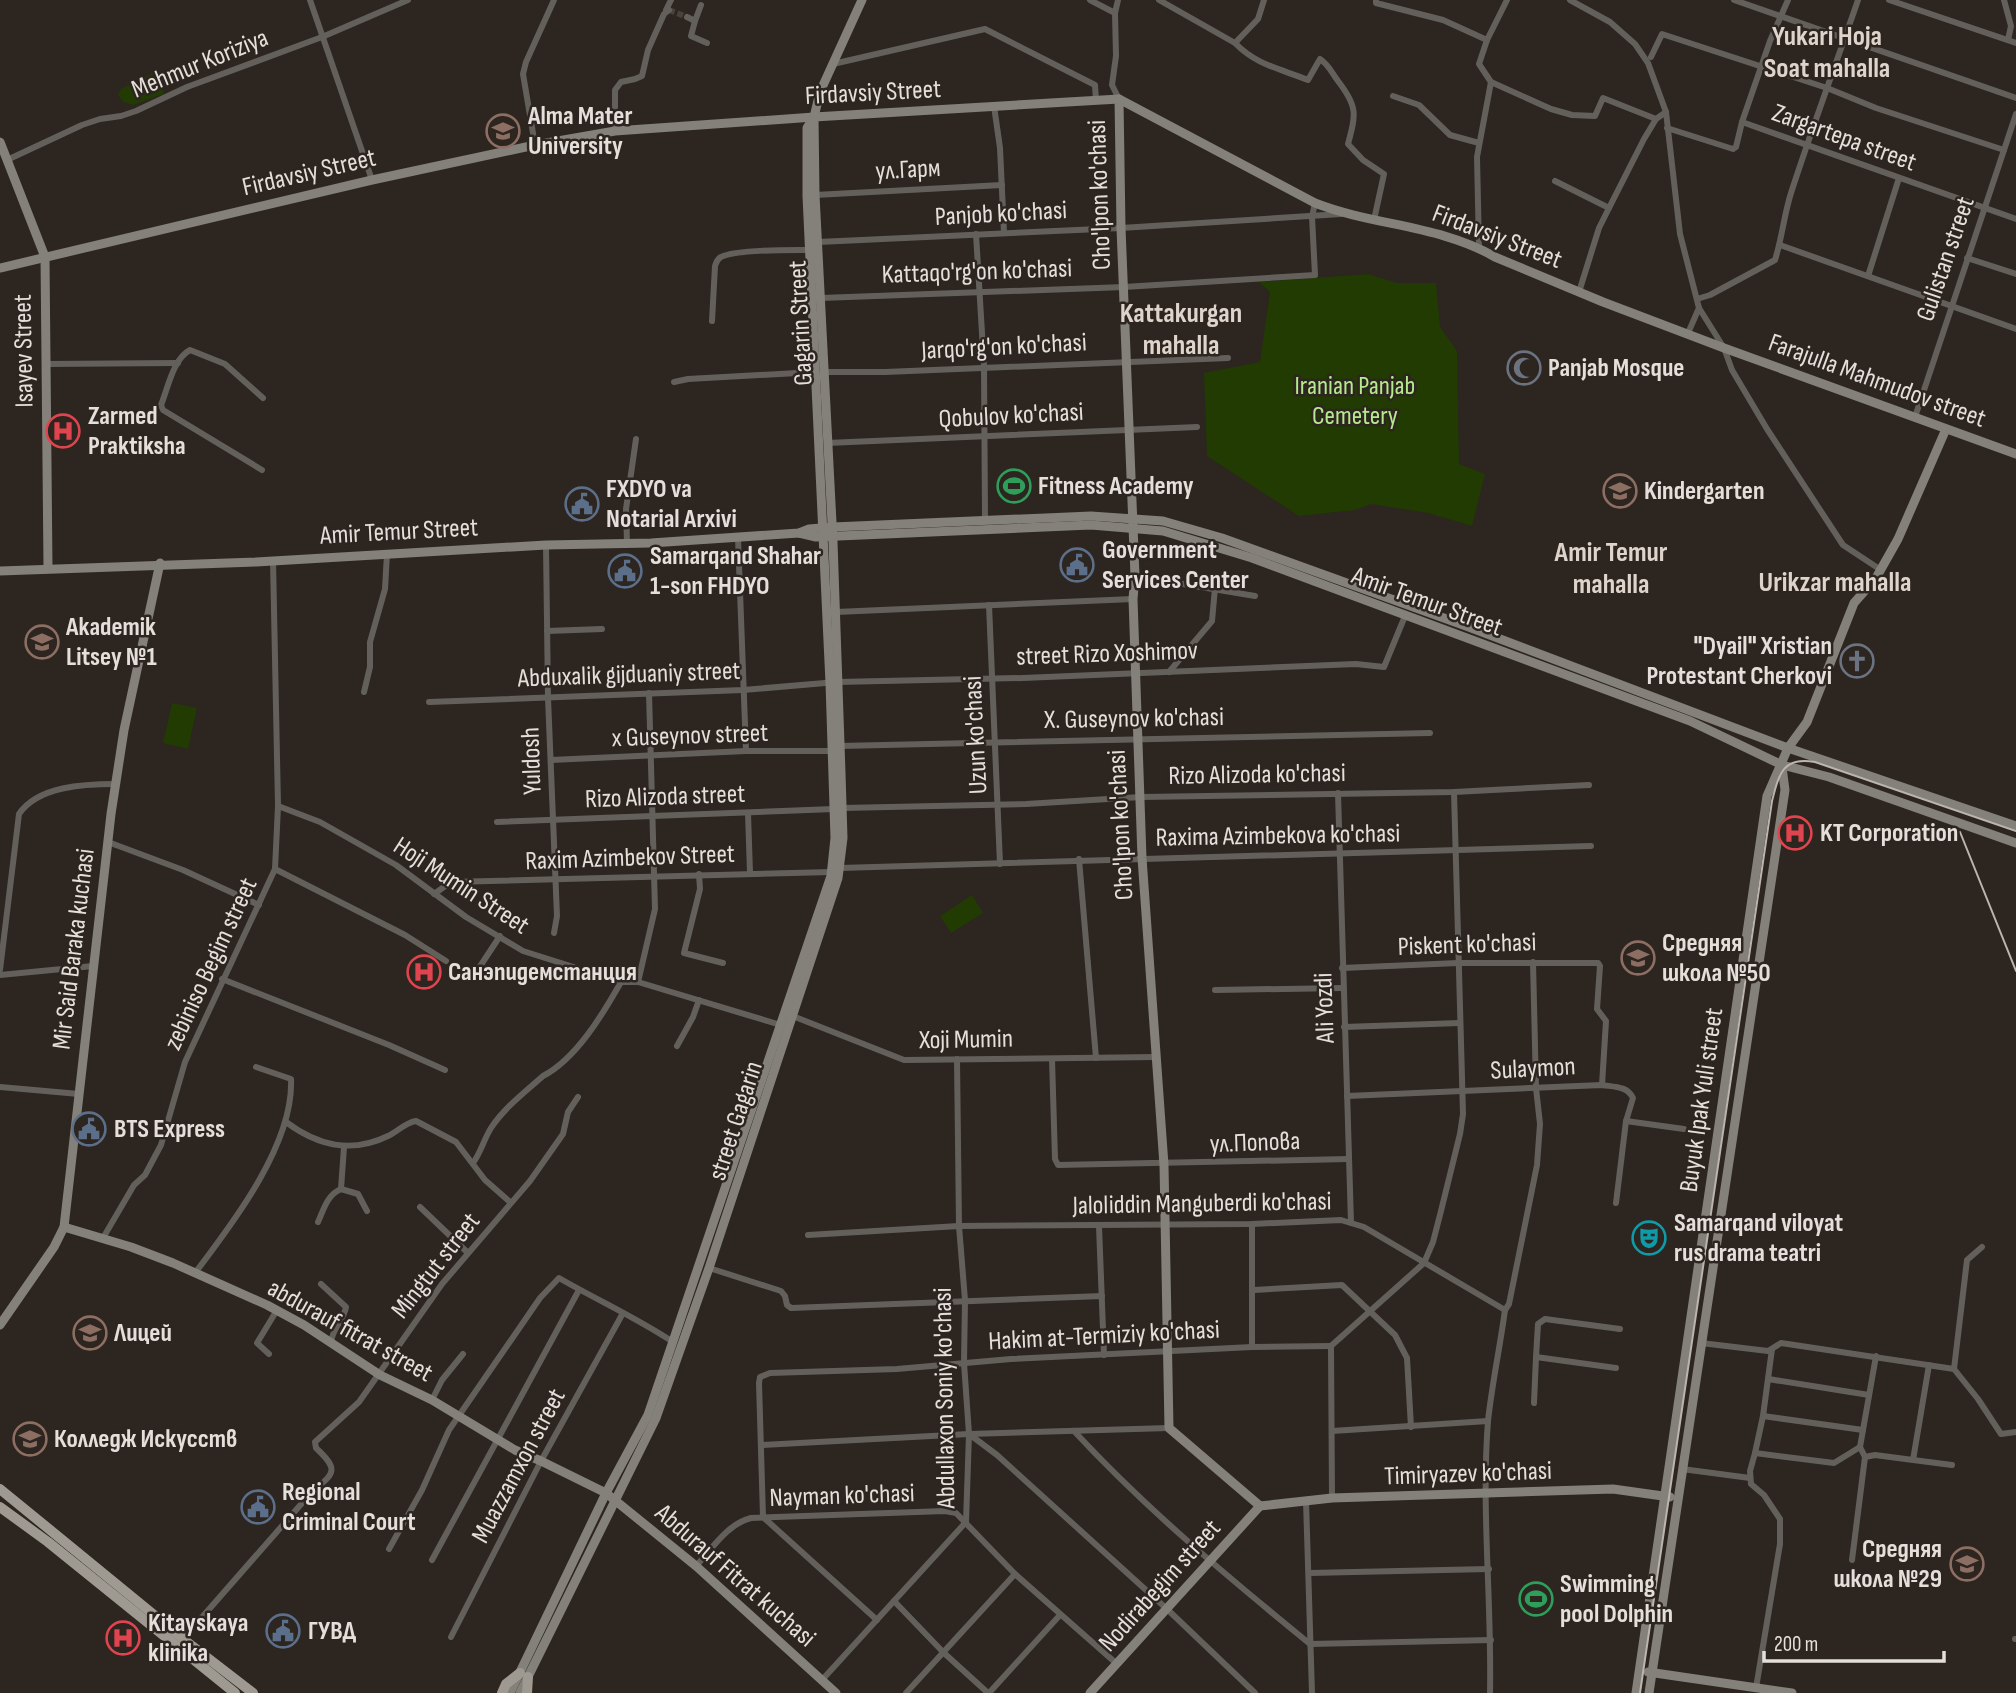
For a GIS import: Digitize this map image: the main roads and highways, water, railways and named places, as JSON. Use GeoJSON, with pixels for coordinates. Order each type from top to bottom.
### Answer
{"type":"FeatureCollection","features":[{"type":"Feature","properties":{"kind":"main road"},"geometry":{"type":"LineString","coordinates":[[820,372],[810,250],[807,128],[814,117],[820,92],[862,0]]}},
{"type":"Feature","properties":{"kind":"main road","name":"Firdavsiy Street"},"geometry":{"type":"LineString","coordinates":[[0,268],[372,180],[615,131],[1119,99],[1315,203],[1342,214],[1403,225],[1479,247],[1496,257],[1579,292],[1713,342]]}},
{"type":"Feature","properties":{"kind":"main road","name":"Cho'lpon ko'chasi"},"geometry":{"type":"LineString","coordinates":[[1119,99],[1121,228],[1135,576],[1133,599],[1137,738],[1142,858],[1166,1224],[1169,1428],[1260,1506]]}},
{"type":"Feature","properties":{"kind":"main road","name":"Gagarin Street"},"geometry":{"type":"LineString","coordinates":[[814,117],[821,298],[820,372],[828,532]]}},
{"type":"Feature","properties":{"kind":"main road","name":"Isayev Street"},"geometry":{"type":"LineString","coordinates":[[0,142],[45,257],[48,568]]}},
{"type":"Feature","properties":{"kind":"main road","name":"Farajulla Mahmudov street"},"geometry":{"type":"LineString","coordinates":[[1713,342],[2016,454]]}},
{"type":"Feature","properties":{"kind":"main road","name":"Gagarin Street"},"geometry":{"type":"LineString","coordinates":[[820,372],[827,443],[828,532]]}},
{"type":"Feature","properties":{"kind":"main road","name":"Buyuk Ipak Yuli street"},"geometry":{"type":"LineString","coordinates":[[1636,1693],[1767,796],[1788,748],[1807,722],[1854,603],[1881,570],[1898,540],[1947,429]]}},
{"type":"Feature","properties":{"kind":"main road","name":"Amir Temur Street"},"geometry":{"type":"LineString","coordinates":[[828,532],[985,519],[1091,516],[1132,522]]}},
{"type":"Feature","properties":{"kind":"main road","name":"Amir Temur Street"},"geometry":{"type":"LineString","coordinates":[[0,571],[799,533],[1163,521],[1222,538],[1405,616],[1690,721],[1782,765],[1829,777],[2016,843]]}},
{"type":"Feature","properties":{"kind":"main road","name":"street Gagarin"},"geometry":{"type":"LineString","coordinates":[[828,532],[836,612],[834,682]]}},
{"type":"Feature","properties":{"kind":"main road","name":"street Gagarin"},"geometry":{"type":"LineString","coordinates":[[509,1693],[524,1675],[615,1503],[656,1418],[709,1268],[836,870],[838,808],[828,532]]}},
{"type":"Feature","properties":{"kind":"main road","name":"Mir Said Baraka kuchasi"},"geometry":{"type":"LineString","coordinates":[[0,1325],[48,1256],[64,1227],[116,784],[124,730],[160,564]]}},
{"type":"Feature","properties":{"kind":"main road","name":"Amir Temur Street"},"geometry":{"type":"LineString","coordinates":[[1339,586],[1466,626],[1788,748],[2016,826]]}},
{"type":"Feature","properties":{"kind":"main road","name":"Buyuk Ipak Yuli street"},"geometry":{"type":"LineString","coordinates":[[1649,1693],[1785,792],[1782,765]]}},
{"type":"Feature","properties":{"kind":"main road","name":"street Gagarin"},"geometry":{"type":"LineString","coordinates":[[520,1693],[524,1675],[606,1493],[648,1415],[785,1027]]}},
{"type":"Feature","properties":{"kind":"main road","name":"abdurauf fitrat street"},"geometry":{"type":"LineString","coordinates":[[64,1227],[103,1238],[195,1273],[277,1310],[380,1375],[459,1415],[515,1450],[606,1493]]}},
{"type":"Feature","properties":{"kind":"main road"},"geometry":{"type":"LineString","coordinates":[[0,1489],[253,1693]]}},
{"type":"Feature","properties":{"kind":"main road","name":"Timiryazev ko'chasi"},"geometry":{"type":"LineString","coordinates":[[1260,1506],[1332,1498],[1613,1489],[1678,1498]]}},
{"type":"Feature","properties":{"kind":"main road","name":"Abdurauf Fitrat kuchasi"},"geometry":{"type":"LineString","coordinates":[[606,1493],[696,1566],[836,1693]]}},
{"type":"Feature","properties":{"kind":"main road","name":"Nodirabegim street"},"geometry":{"type":"LineString","coordinates":[[1090,1693],[1260,1506]]}},
{"type":"Feature","properties":{"kind":"main road"},"geometry":{"type":"LineString","coordinates":[[0,1507],[235,1693]]}},
{"type":"Feature","properties":{"kind":"main road"},"geometry":{"type":"LineString","coordinates":[[1639,1671],[1792,1693]]}},
{"type":"Feature","properties":{"kind":"main road"},"geometry":{"type":"LineString","coordinates":[[502,1693],[506,1684],[524,1675],[527,1693]]}},
{"type":"Feature","properties":{"kind":"tunnel"},"geometry":{"type":"LineString","coordinates":[[669,10],[687,17]]}},
{"type":"Feature","properties":{"kind":"tram line"},"geometry":{"type":"LineString","coordinates":[[1640,1693],[1772,801],[1780,775],[1784,769],[1796,762],[1815,762],[2016,831]]}},
{"type":"Feature","properties":{"kind":"railway"},"geometry":{"type":"LineString","coordinates":[[1960,832],[2016,971]]}},
{"type":"Feature","properties":{"kind":"place","name":"Alma Mater University"},"geometry":{"type":"Point","coordinates":[503,131]}},
{"type":"Feature","properties":{"kind":"place","name":"Panjab Mosque"},"geometry":{"type":"Point","coordinates":[1524,368]}},
{"type":"Feature","properties":{"kind":"place","name":"Zarmed Praktiksha"},"geometry":{"type":"Point","coordinates":[63,431]}},
{"type":"Feature","properties":{"kind":"place","name":"Fitness Academy"},"geometry":{"type":"Point","coordinates":[1014,486]}},
{"type":"Feature","properties":{"kind":"place","name":"Kindergarten"},"geometry":{"type":"Point","coordinates":[1620,491]}},
{"type":"Feature","properties":{"kind":"place","name":"FXDYO va Notarial Arxivi"},"geometry":{"type":"Point","coordinates":[582,504]}},
{"type":"Feature","properties":{"kind":"place","name":"Government Services Center"},"geometry":{"type":"Point","coordinates":[1077,565]}},
{"type":"Feature","properties":{"kind":"place","name":"Samarqand Shahar 1-son FHDYO"},"geometry":{"type":"Point","coordinates":[625,571]}},
{"type":"Feature","properties":{"kind":"place","name":"Akademik Litsey №1"},"geometry":{"type":"Point","coordinates":[42,642]}},
{"type":"Feature","properties":{"kind":"place","name":"\"Dyail\" Xristian Protestant Cherkovi"},"geometry":{"type":"Point","coordinates":[1857,661]}},
{"type":"Feature","properties":{"kind":"place","name":"KT Corporation"},"geometry":{"type":"Point","coordinates":[1795,833]}},
{"type":"Feature","properties":{"kind":"place","name":"Средняя школа №50"},"geometry":{"type":"Point","coordinates":[1638,958]}},
{"type":"Feature","properties":{"kind":"place","name":"Санэпидемстанция"},"geometry":{"type":"Point","coordinates":[424,972]}},
{"type":"Feature","properties":{"kind":"place","name":"BTS Express"},"geometry":{"type":"Point","coordinates":[89,1129]}},
{"type":"Feature","properties":{"kind":"place","name":"Samarqand viloyat rus drama teatri"},"geometry":{"type":"Point","coordinates":[1649,1238]}},
{"type":"Feature","properties":{"kind":"place","name":"Лицей"},"geometry":{"type":"Point","coordinates":[90,1333]}},
{"type":"Feature","properties":{"kind":"place","name":"Колледж Искусств"},"geometry":{"type":"Point","coordinates":[30,1439]}},
{"type":"Feature","properties":{"kind":"place","name":"Regional Criminal Court"},"geometry":{"type":"Point","coordinates":[258,1507]}},
{"type":"Feature","properties":{"kind":"place","name":"Средняя школа №29"},"geometry":{"type":"Point","coordinates":[1967,1564]}},
{"type":"Feature","properties":{"kind":"place","name":"Swimming pool Dolphin"},"geometry":{"type":"Point","coordinates":[1536,1599]}},
{"type":"Feature","properties":{"kind":"place","name":"ГУВД"},"geometry":{"type":"Point","coordinates":[283,1631]}},
{"type":"Feature","properties":{"kind":"place","name":"Kitayskaya klinika"},"geometry":{"type":"Point","coordinates":[123,1638]}},
{"type":"Feature","properties":{"kind":"district","name":"Yukari Hoja Soat mahalla"},"geometry":{"type":"Point","coordinates":[1827,52]}},
{"type":"Feature","properties":{"kind":"district","name":"Kattakurgan mahalla"},"geometry":{"type":"Point","coordinates":[1181,329]}},
{"type":"Feature","properties":{"kind":"district","name":"Amir Temur mahalla"},"geometry":{"type":"Point","coordinates":[1611,568]}},
{"type":"Feature","properties":{"kind":"district","name":"Urikzar mahalla"},"geometry":{"type":"Point","coordinates":[1835,582]}},
{"type":"Feature","properties":{"kind":"park label","name":"Iranian Panjab Cemetery"},"geometry":{"type":"Point","coordinates":[1355,401]}}]}
